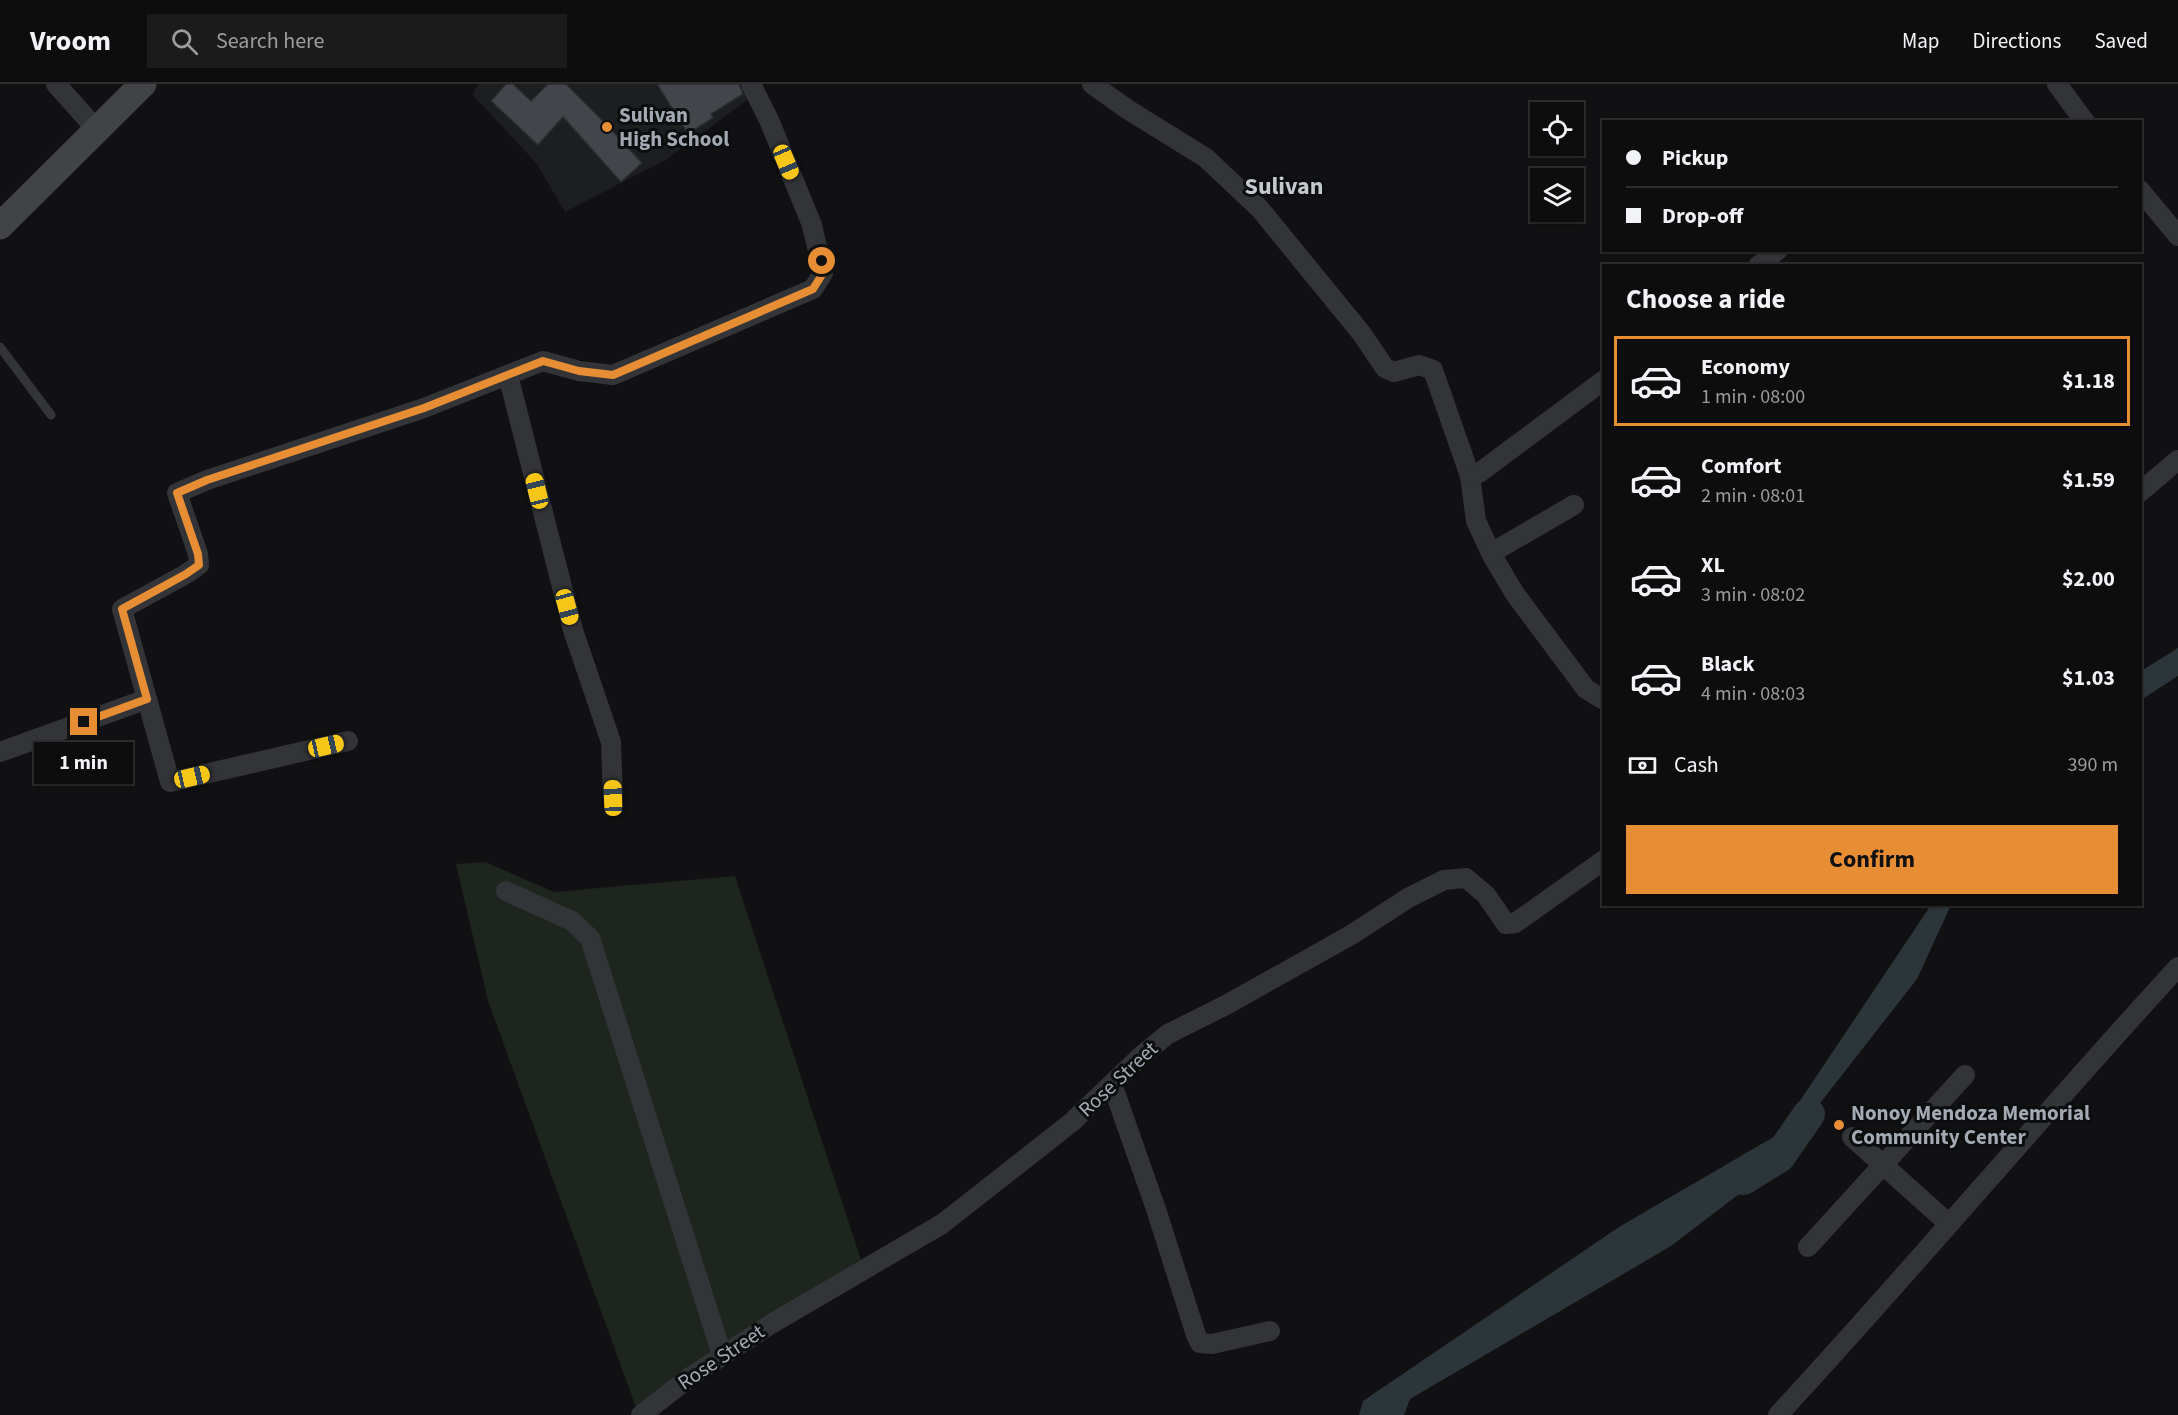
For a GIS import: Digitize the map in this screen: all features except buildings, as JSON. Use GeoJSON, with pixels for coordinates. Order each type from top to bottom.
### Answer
{"type":"FeatureCollection","features":[{"type":"Feature","properties":{"kind":"main road"},"geometry":{"type":"LineString","coordinates":[[0,226],[143,84]]}},
{"type":"Feature","properties":{"kind":"street"},"geometry":{"type":"LineString","coordinates":[[56,84],[97,130]]}},
{"type":"Feature","properties":{"kind":"street"},"geometry":{"type":"LineString","coordinates":[[348,741],[170,782],[122,609],[199,565],[198,554],[177,493],[207,480],[424,408],[543,361],[579,371],[613,375],[813,289],[823,273],[812,225],[769,120],[751,84]]}},
{"type":"Feature","properties":{"kind":"street"},"geometry":{"type":"LineString","coordinates":[[1092,84],[1127,109],[1206,158],[1260,209],[1362,334],[1385,368],[1394,372],[1419,365],[1433,370],[1470,476],[1476,521],[1491,553],[1515,594],[1586,689],[1602,699]]}},
{"type":"Feature","properties":{"kind":"street"},"geometry":{"type":"LineString","coordinates":[[2057,84],[2084,120]]}},
{"type":"Feature","properties":{"kind":"street"},"geometry":{"type":"LineString","coordinates":[[2142,192],[2178,236]]}},
{"type":"Feature","properties":{"kind":"street"},"geometry":{"type":"LineString","coordinates":[[1760,264],[1776,252]]}},
{"type":"Feature","properties":{"kind":"street"},"geometry":{"type":"LineString","coordinates":[[508,375],[573,630],[612,742],[613,798]]}},
{"type":"Feature","properties":{"kind":"street"},"geometry":{"type":"LineString","coordinates":[[1470,476],[1479,473],[1602,381]]}},
{"type":"Feature","properties":{"kind":"street"},"geometry":{"type":"LineString","coordinates":[[2142,490],[2178,460]]}},
{"type":"Feature","properties":{"kind":"street"},"geometry":{"type":"LineString","coordinates":[[1491,553],[1574,505]]}},
{"type":"Feature","properties":{"kind":"street"},"geometry":{"type":"LineString","coordinates":[[0,752],[147,699]]}},
{"type":"Feature","properties":{"kind":"street","name":"Rose Street"},"geometry":{"type":"LineString","coordinates":[[641,1415],[722,1355],[942,1224],[1072,1122],[1142,1055],[1168,1034],[1226,1005],[1340,941],[1408,898],[1444,879],[1466,878],[1486,895],[1506,924],[1515,923],[1602,861]]}},
{"type":"Feature","properties":{"kind":"street"},"geometry":{"type":"LineString","coordinates":[[506,891],[572,921],[590,938],[722,1355]]}},
{"type":"Feature","properties":{"kind":"street"},"geometry":{"type":"LineString","coordinates":[[1778,1415],[2178,967]]}},
{"type":"Feature","properties":{"kind":"street"},"geometry":{"type":"LineString","coordinates":[[1808,1247],[1965,1075]]}},
{"type":"Feature","properties":{"kind":"street"},"geometry":{"type":"LineString","coordinates":[[1112,1084],[1200,1343],[1212,1344],[1270,1331]]}},
{"type":"Feature","properties":{"kind":"street"},"geometry":{"type":"LineString","coordinates":[[1852,1137],[1949,1224]]}},
{"type":"Feature","properties":{"kind":"lane"},"geometry":{"type":"LineString","coordinates":[[0,347],[51,415]]}},
{"type":"Feature","properties":{"kind":"shaded area","name":"Sulivan High School"},"geometry":{"type":"Polygon","coordinates":[[[479,84],[748,84],[754,95],[667,159],[565,212],[537,164],[472,94],[479,84]]]}},
{"type":"Feature","properties":{"kind":"shaded area"},"geometry":{"type":"Polygon","coordinates":[[[2178,648],[2178,676],[2142,699],[2142,670],[2178,648]]]}},
{"type":"Feature","properties":{"kind":"shaded area"},"geometry":{"type":"Polygon","coordinates":[[[485,862],[554,892],[735,876],[861,1260],[727,1344],[597,937],[568,927],[584,943],[713,1354],[637,1410],[488,1001],[456,864],[485,862]]]}},
{"type":"Feature","properties":{"kind":"shaded area"},"geometry":{"type":"Polygon","coordinates":[[[1930,906],[1951,906],[1917,979],[1764,1175],[1671,1246],[1410,1399],[1404,1415],[1359,1415],[1363,1401],[1619,1227],[1777,1135],[1930,906]]]}},
{"type":"Feature","properties":{"kind":"waterway"},"geometry":{"type":"LineString","coordinates":[[1743,1179],[1779,1157],[1809,1114]]}},
{"type":"Feature","properties":{"kind":"place","name":"Sulivan High School"},"geometry":{"type":"Point","coordinates":[607,127]}},
{"type":"Feature","properties":{"kind":"place","name":"Nonoy Mendoza Memorial Community Center"},"geometry":{"type":"Point","coordinates":[1839,1125]}},
{"type":"Feature","properties":{"kind":"district","name":"Sulivan"},"geometry":{"type":"Point","coordinates":[1284,186]}},
{"type":"Feature","properties":{"kind":"route"},"geometry":{"type":"LineString","coordinates":[[84,722],[147,699],[122,609],[199,565],[198,554],[177,493],[207,480],[424,408],[543,361],[579,371],[613,375],[813,289],[823,273],[822,261]]}}]}
